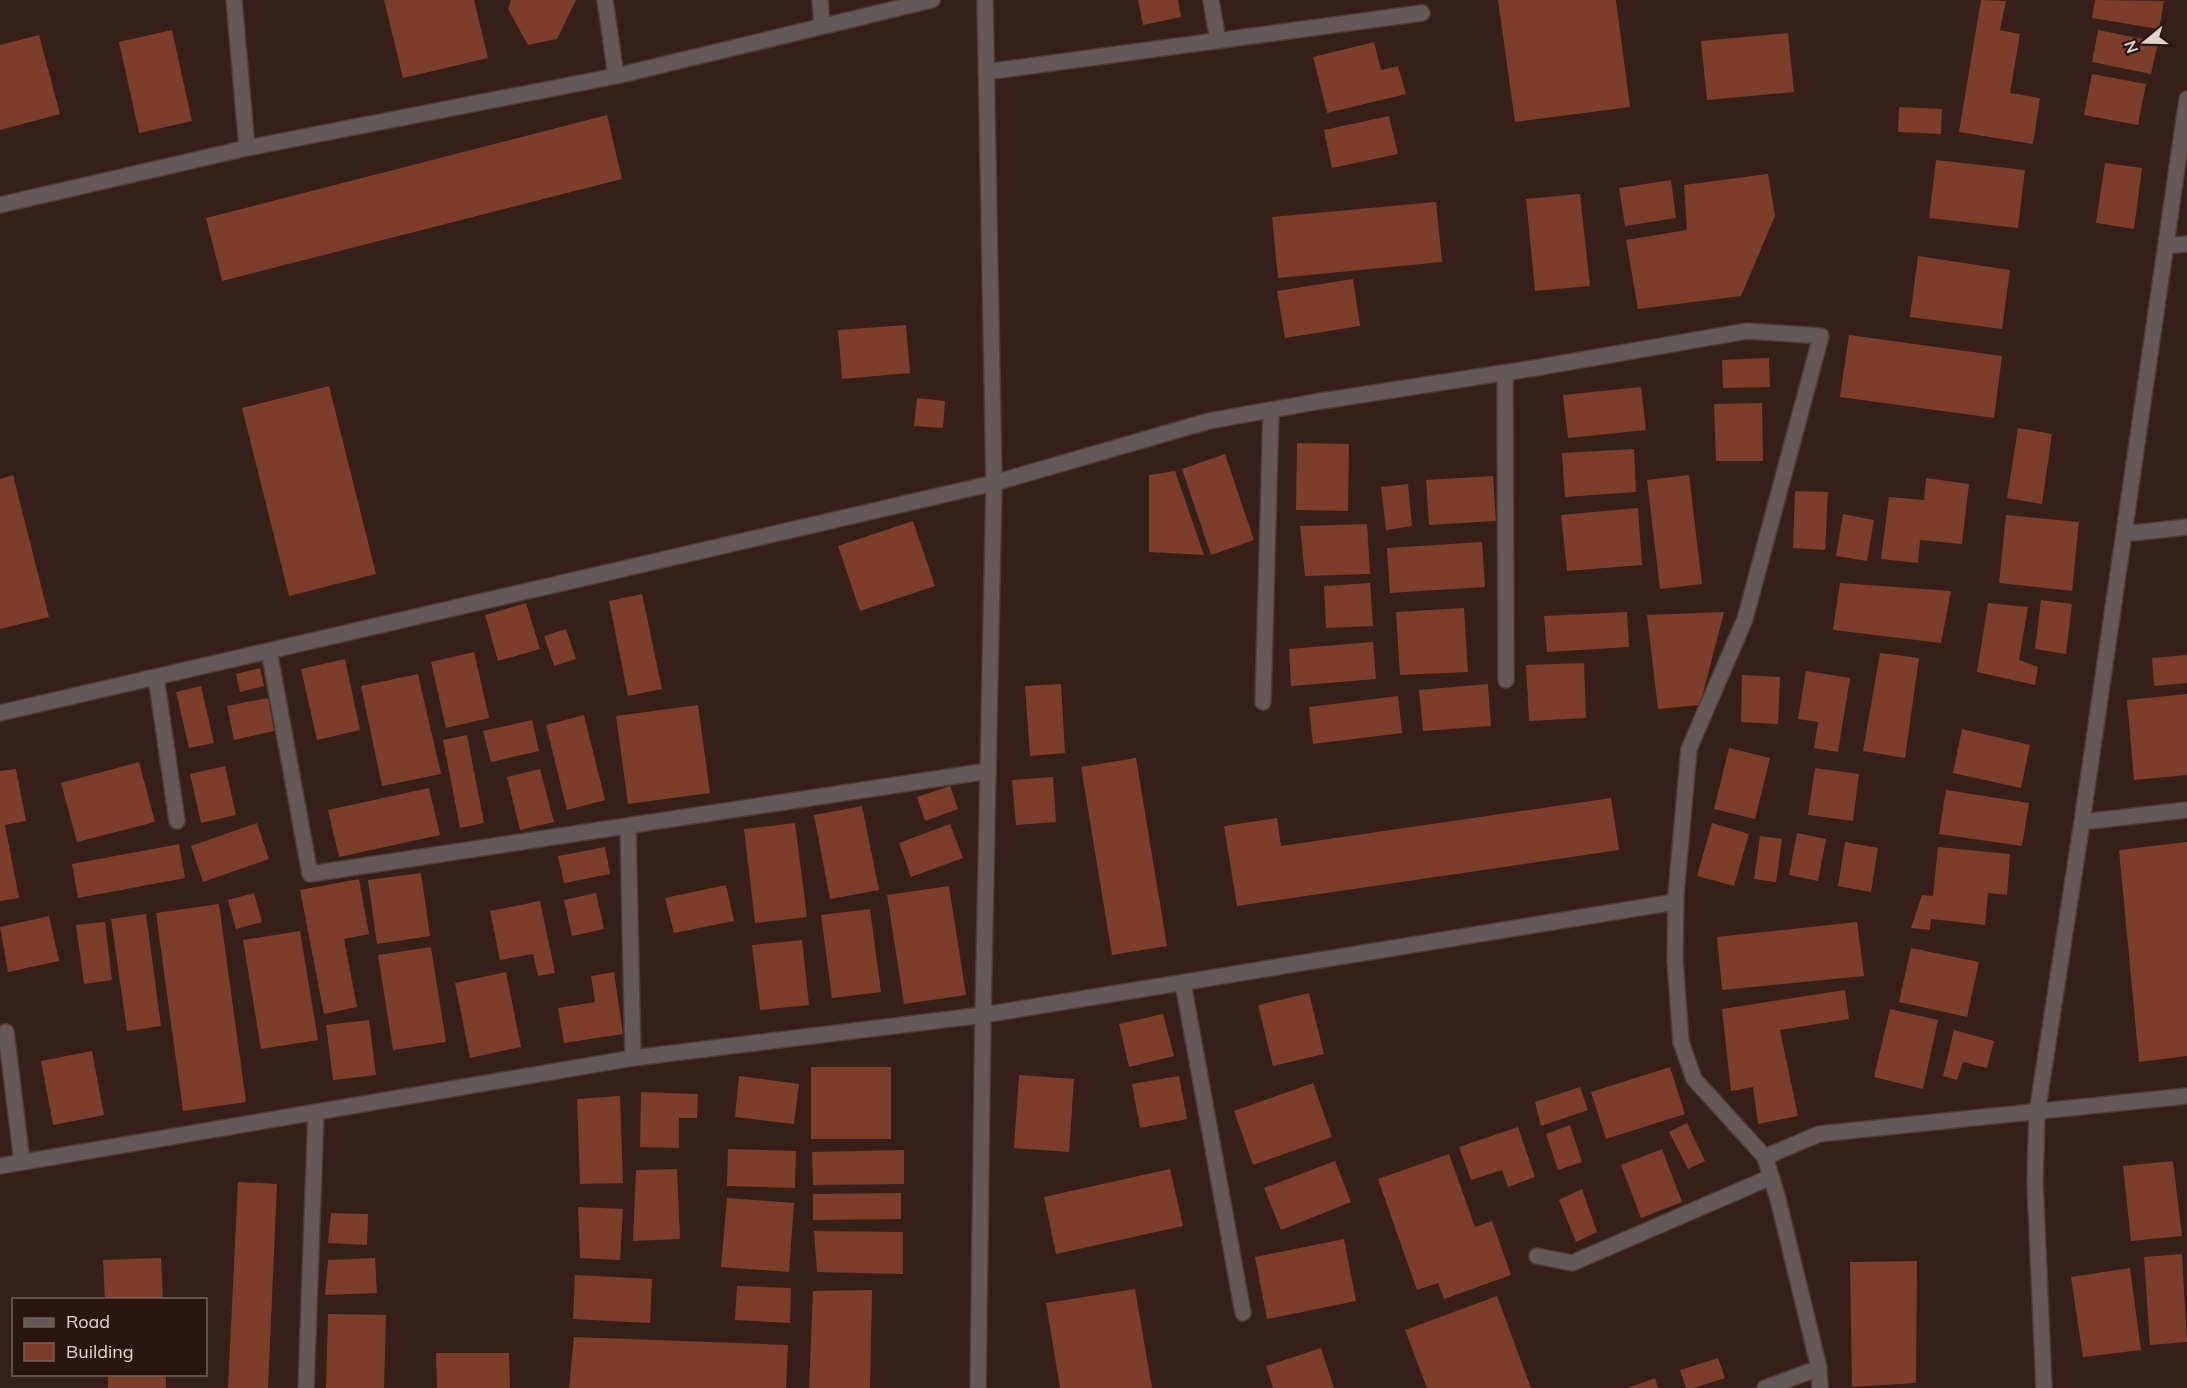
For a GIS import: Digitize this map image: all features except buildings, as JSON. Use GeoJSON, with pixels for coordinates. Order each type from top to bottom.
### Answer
{"type":"FeatureCollection","features":[{"type":"Feature","properties":{"kind":"street"},"geometry":{"type":"LineString","coordinates":[[234,0],[247,148]]}},
{"type":"Feature","properties":{"kind":"street"},"geometry":{"type":"LineString","coordinates":[[605,0],[616,76]]}},
{"type":"Feature","properties":{"kind":"street"},"geometry":{"type":"LineString","coordinates":[[820,0],[822,26]]}},
{"type":"Feature","properties":{"kind":"street"},"geometry":{"type":"LineString","coordinates":[[0,205],[247,148],[616,76],[932,0]]}},
{"type":"Feature","properties":{"kind":"street"},"geometry":{"type":"LineString","coordinates":[[978,1388],[994,483],[985,0]]}},
{"type":"Feature","properties":{"kind":"street"},"geometry":{"type":"LineString","coordinates":[[1211,0],[1218,41]]}},
{"type":"Feature","properties":{"kind":"street"},"geometry":{"type":"LineString","coordinates":[[986,72],[1422,14]]}},
{"type":"Feature","properties":{"kind":"street"},"geometry":{"type":"LineString","coordinates":[[2044,1388],[2035,1182],[2037,1113],[2082,822],[2187,99]]}},
{"type":"Feature","properties":{"kind":"street"},"geometry":{"type":"LineString","coordinates":[[2166,246],[2187,244]]}},
{"type":"Feature","properties":{"kind":"street"},"geometry":{"type":"LineString","coordinates":[[0,713],[994,483],[1209,421],[1747,331],[1821,336],[1745,619],[1689,749],[1675,902],[1675,961],[1681,1042],[1694,1079],[1766,1157],[1820,1368],[1820,1388]]}},
{"type":"Feature","properties":{"kind":"street"},"geometry":{"type":"LineString","coordinates":[[1505,373],[1506,680]]}},
{"type":"Feature","properties":{"kind":"street"},"geometry":{"type":"LineString","coordinates":[[1263,702],[1271,410]]}},
{"type":"Feature","properties":{"kind":"street"},"geometry":{"type":"LineString","coordinates":[[2124,534],[2187,527]]}},
{"type":"Feature","properties":{"kind":"street"},"geometry":{"type":"LineString","coordinates":[[269,651],[310,874],[988,771]]}},
{"type":"Feature","properties":{"kind":"street"},"geometry":{"type":"LineString","coordinates":[[156,677],[177,821]]}},
{"type":"Feature","properties":{"kind":"street"},"geometry":{"type":"LineString","coordinates":[[2082,822],[2187,810]]}},
{"type":"Feature","properties":{"kind":"street"},"geometry":{"type":"LineString","coordinates":[[628,827],[633,1058]]}},
{"type":"Feature","properties":{"kind":"street"},"geometry":{"type":"LineString","coordinates":[[0,1166],[633,1058],[983,1015],[1675,902]]}},
{"type":"Feature","properties":{"kind":"street"},"geometry":{"type":"LineString","coordinates":[[1184,983],[1243,1313]]}},
{"type":"Feature","properties":{"kind":"street"},"geometry":{"type":"LineString","coordinates":[[6,1032],[22,1162]]}},
{"type":"Feature","properties":{"kind":"street"},"geometry":{"type":"LineString","coordinates":[[1766,1157],[1819,1134],[2187,1096]]}},
{"type":"Feature","properties":{"kind":"street"},"geometry":{"type":"LineString","coordinates":[[306,1388],[316,1112]]}},
{"type":"Feature","properties":{"kind":"street"},"geometry":{"type":"LineString","coordinates":[[1537,1256],[1572,1263],[1772,1177]]}},
{"type":"Feature","properties":{"kind":"street"},"geometry":{"type":"LineString","coordinates":[[1765,1388],[1820,1368]]}}]}
